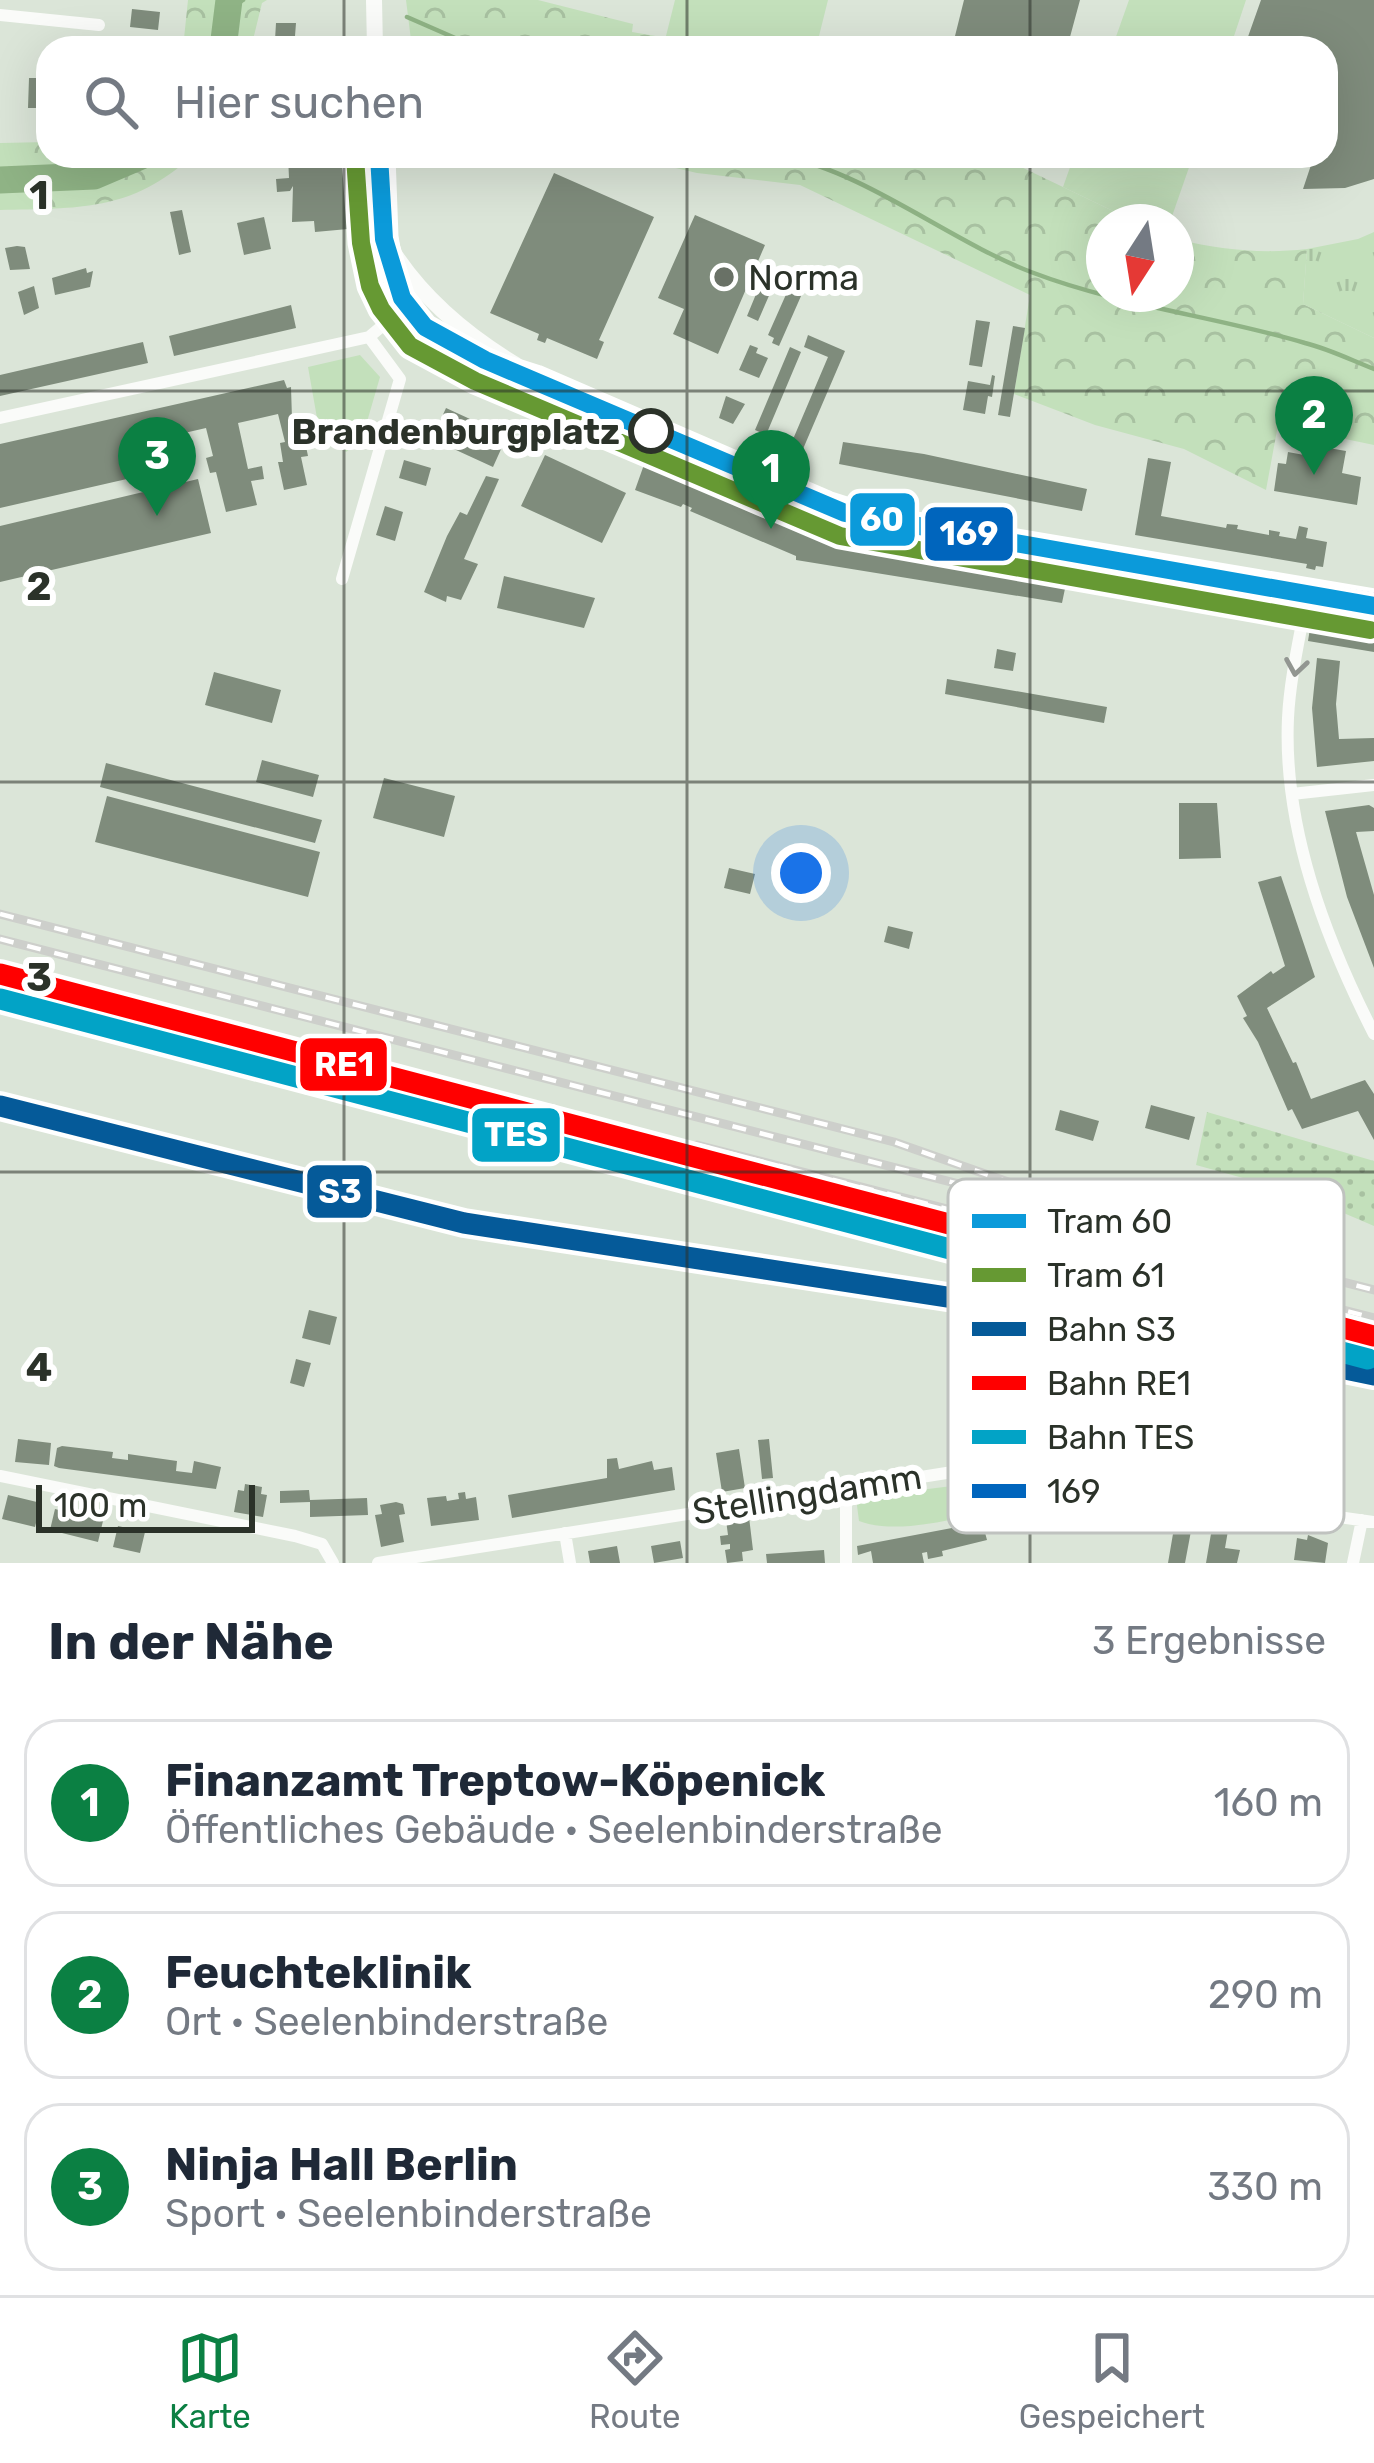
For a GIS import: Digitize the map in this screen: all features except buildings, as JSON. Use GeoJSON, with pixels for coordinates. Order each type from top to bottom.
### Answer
{"type":"FeatureCollection","features":[{"type":"Feature","properties":{"kind":"street"},"geometry":{"type":"LineString","coordinates":[[374,0],[375,36]]}},
{"type":"Feature","properties":{"kind":"street"},"geometry":{"type":"LineString","coordinates":[[0,15],[99,25]]}},
{"type":"Feature","properties":{"kind":"street"},"geometry":{"type":"LineString","coordinates":[[383,168],[393,281],[402,309],[440,341],[500,368],[536,378],[812,498],[868,517],[1374,602]]}},
{"type":"Feature","properties":{"kind":"street"},"geometry":{"type":"LineString","coordinates":[[388,243],[423,292],[484,346],[536,378]]}},
{"type":"Feature","properties":{"kind":"street"},"geometry":{"type":"LineString","coordinates":[[0,418],[369,337],[423,292]]}},
{"type":"Feature","properties":{"kind":"street"},"geometry":{"type":"LineString","coordinates":[[342,579],[400,379],[369,337]]}},
{"type":"Feature","properties":{"kind":"street"},"geometry":{"type":"LineString","coordinates":[[1308,591],[1288,712],[1292,794],[1318,901],[1374,1034]]}},
{"type":"Feature","properties":{"kind":"street"},"geometry":{"type":"LineString","coordinates":[[1292,794],[1374,785]]}},
{"type":"Feature","properties":{"kind":"street","name":"Stellingdamm"},"geometry":{"type":"LineString","coordinates":[[380,1562],[948,1473]]}},
{"type":"Feature","properties":{"kind":"street"},"geometry":{"type":"LineString","coordinates":[[0,1476],[169,1513],[274,1530],[322,1544],[333,1563]]}},
{"type":"Feature","properties":{"kind":"street"},"geometry":{"type":"LineString","coordinates":[[846,1489],[847,1563]]}},
{"type":"Feature","properties":{"kind":"street"},"geometry":{"type":"LineString","coordinates":[[1353,1563],[1368,1521]]}},
{"type":"Feature","properties":{"kind":"street"},"geometry":{"type":"LineString","coordinates":[[565,1533],[569,1563]]}},
{"type":"Feature","properties":{"kind":"green space"},"geometry":{"type":"Polygon","coordinates":[[[188,0],[267,0],[262,3],[254,36],[184,36],[188,0]]]}},
{"type":"Feature","properties":{"kind":"green space"},"geometry":{"type":"Polygon","coordinates":[[[406,0],[538,0],[633,24],[632,32],[656,36],[410,36],[406,0]]]}},
{"type":"Feature","properties":{"kind":"green space"},"geometry":{"type":"Polygon","coordinates":[[[675,0],[828,0],[819,36],[666,36],[675,0]]]}},
{"type":"Feature","properties":{"kind":"green space"},"geometry":{"type":"Polygon","coordinates":[[[1129,0],[1246,0],[1234,36],[1116,36],[1129,0]]]}},
{"type":"Feature","properties":{"kind":"green space"},"geometry":{"type":"Polygon","coordinates":[[[36,142],[36,168],[177,168],[147,188],[102,203],[0,210],[0,143],[36,142]]]}},
{"type":"Feature","properties":{"kind":"green space"},"geometry":{"type":"Polygon","coordinates":[[[676,168],[1023,168],[1098,204],[1086,204],[1086,312],[1194,312],[1194,243],[1241,250],[1307,249],[1303,304],[1374,338],[1374,445],[1278,425],[1266,490],[1184,449],[1095,425],[1014,394],[1030,295],[800,185],[676,168]]]}},
{"type":"Feature","properties":{"kind":"green space"},"geometry":{"type":"Polygon","coordinates":[[[1070,168],[1189,168],[1176,204],[1098,204],[1063,187],[1070,168]]]}},
{"type":"Feature","properties":{"kind":"green space"},"geometry":{"type":"Polygon","coordinates":[[[1374,232],[1374,338],[1303,304],[1307,249],[1374,232]]]}},
{"type":"Feature","properties":{"kind":"green space"},"geometry":{"type":"Polygon","coordinates":[[[360,355],[380,377],[362,439],[346,452],[317,418],[308,367],[360,355]]]}},
{"type":"Feature","properties":{"kind":"green space"},"geometry":{"type":"Polygon","coordinates":[[[1207,1112],[1374,1161],[1374,1226],[1344,1213],[1344,1179],[1246,1179],[1196,1165],[1207,1112]]]}},
{"type":"Feature","properties":{"kind":"green space"},"geometry":{"type":"Polygon","coordinates":[[[948,1486],[948,1520],[878,1526],[859,1521],[856,1498],[948,1486]]]}},
{"type":"Feature","properties":{"kind":"waterway"},"geometry":{"type":"LineString","coordinates":[[224,36],[229,0]]}},
{"type":"Feature","properties":{"kind":"waterway"},"geometry":{"type":"LineString","coordinates":[[231,8],[243,0]]}},
{"type":"Feature","properties":{"kind":"waterway"},"geometry":{"type":"LineString","coordinates":[[407,17],[451,36]]}},
{"type":"Feature","properties":{"kind":"waterway"},"geometry":{"type":"LineString","coordinates":[[0,180],[94,176],[113,168]]}},
{"type":"Feature","properties":{"kind":"waterway"},"geometry":{"type":"LineString","coordinates":[[823,168],[1031,272],[1099,294],[1314,345],[1374,369]]}},
{"type":"Feature","properties":{"kind":"railway"},"geometry":{"type":"LineString","coordinates":[[0,914],[894,1142],[1000,1179]]}},
{"type":"Feature","properties":{"kind":"railway"},"geometry":{"type":"LineString","coordinates":[[0,939],[948,1181]]}},
{"type":"Feature","properties":{"kind":"railway"},"geometry":{"type":"LineString","coordinates":[[697,1145],[948,1209]]}},
{"type":"Feature","properties":{"kind":"railway"},"geometry":{"type":"LineString","coordinates":[[1344,1282],[1374,1290]]}},
{"type":"Feature","properties":{"kind":"railway"},"geometry":{"type":"LineString","coordinates":[[1344,1310],[1374,1318]]}},
{"type":"Feature","properties":{"kind":"tram line","name":"61"},"geometry":{"type":"LineString","coordinates":[[356,168],[361,243],[370,286],[381,309],[410,346],[475,381],[840,536],[1370,630]]}},
{"type":"Feature","properties":{"kind":"tram line","name":"60"},"geometry":{"type":"LineString","coordinates":[[380,168],[384,239],[402,298],[425,327],[485,360],[845,513],[1374,606]]}},
{"type":"Feature","properties":{"kind":"rail line","name":"RE1"},"geometry":{"type":"LineString","coordinates":[[0,974],[948,1224]]}},
{"type":"Feature","properties":{"kind":"rail line","name":"TES"},"geometry":{"type":"LineString","coordinates":[[0,999],[948,1248]]}},
{"type":"Feature","properties":{"kind":"rail line","name":"S3"},"geometry":{"type":"LineString","coordinates":[[0,1106],[464,1223],[948,1297]]}},
{"type":"Feature","properties":{"kind":"rail line","name":"RE1"},"geometry":{"type":"LineString","coordinates":[[1344,1328],[1374,1336]]}},
{"type":"Feature","properties":{"kind":"rail line","name":"TES"},"geometry":{"type":"LineString","coordinates":[[1344,1353],[1368,1359]]}},
{"type":"Feature","properties":{"kind":"rail line","name":"S3"},"geometry":{"type":"LineString","coordinates":[[1344,1369],[1374,1375]]}},
{"type":"Feature","properties":{"kind":"transit line","name":"169"},"geometry":{"type":"LineString","coordinates":[[382,168],[385,237],[392,279],[405,312],[431,337],[464,355],[536,378],[827,504],[868,517],[1374,602]]}},
{"type":"Feature","properties":{"kind":"place","name":"Norma"},"geometry":{"type":"Point","coordinates":[724,277]}},
{"type":"Feature","properties":{"kind":"place","name":"Brandenburgplatz"},"geometry":{"type":"Point","coordinates":[651,431]}},
{"type":"Feature","properties":{"kind":"place","name":"Feuchteklinik"},"geometry":{"type":"Point","coordinates":[1314,475]}},
{"type":"Feature","properties":{"kind":"place","name":"Ninja Hall Berlin"},"geometry":{"type":"Point","coordinates":[157,516]}},
{"type":"Feature","properties":{"kind":"place","name":"Finanzamt Treptow-Köpenick"},"geometry":{"type":"Point","coordinates":[771,529]}}]}
